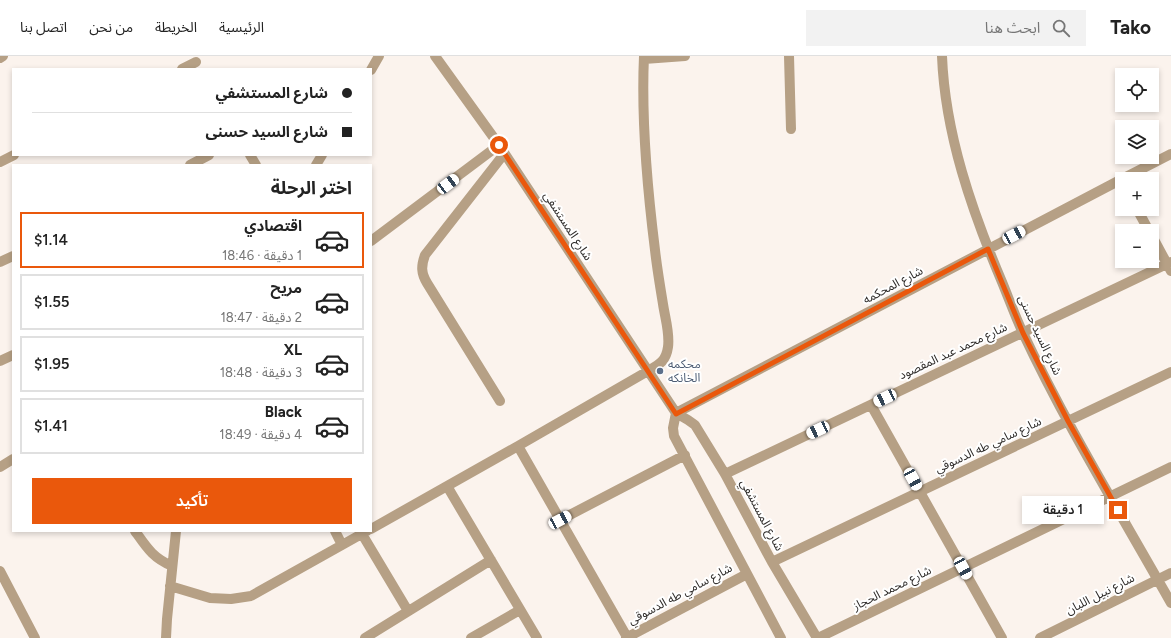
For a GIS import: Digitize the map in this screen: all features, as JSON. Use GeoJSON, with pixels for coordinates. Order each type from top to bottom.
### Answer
{"type":"FeatureCollection","features":[{"type":"Feature","properties":{"kind":"street"},"geometry":{"type":"LineString","coordinates":[[372,68],[379,56]]}},
{"type":"Feature","properties":{"kind":"street","name":"شارع المستشفي"},"geometry":{"type":"LineString","coordinates":[[435,56],[502,150],[676,414],[688,420],[695,426],[725,474],[772,562],[818,638]]}},
{"type":"Feature","properties":{"kind":"street"},"geometry":{"type":"LineString","coordinates":[[372,528],[661,364],[666,355],[668,334],[653,233],[648,182],[644,132],[644,58],[685,56]]}},
{"type":"Feature","properties":{"kind":"street"},"geometry":{"type":"LineString","coordinates":[[789,56],[791,130]]}},
{"type":"Feature","properties":{"kind":"street","name":"شارع السيد حسنى"},"geometry":{"type":"LineString","coordinates":[[942,56],[943,73],[953,139],[966,190],[988,249],[1023,333],[1068,421],[1171,603]]}},
{"type":"Feature","properties":{"kind":"street"},"geometry":{"type":"LineString","coordinates":[[184,68],[196,62]]}},
{"type":"Feature","properties":{"kind":"street"},"geometry":{"type":"LineString","coordinates":[[372,240],[502,150]]}},
{"type":"Feature","properties":{"kind":"street"},"geometry":{"type":"LineString","coordinates":[[500,401],[423,277],[422,269],[425,255],[502,150]]}},
{"type":"Feature","properties":{"kind":"street","name":"شارع المحكمه"},"geometry":{"type":"LineString","coordinates":[[1137,172],[1171,154]]}},
{"type":"Feature","properties":{"kind":"street"},"geometry":{"type":"LineString","coordinates":[[0,162],[12,156]]}},
{"type":"Feature","properties":{"kind":"street"},"geometry":{"type":"LineString","coordinates":[[192,164],[207,156]]}},
{"type":"Feature","properties":{"kind":"street","name":"شارع المحكمه"},"geometry":{"type":"LineString","coordinates":[[676,414],[1115,184]]}},
{"type":"Feature","properties":{"kind":"street"},"geometry":{"type":"LineString","coordinates":[[1159,248],[1170,266]]}},
{"type":"Feature","properties":{"kind":"street"},"geometry":{"type":"LineString","coordinates":[[0,262],[12,256]]}},
{"type":"Feature","properties":{"kind":"street","name":"شارع محمد عبد المقصود"},"geometry":{"type":"LineString","coordinates":[[725,474],[1023,333],[1170,266]]}},
{"type":"Feature","properties":{"kind":"street"},"geometry":{"type":"LineString","coordinates":[[0,362],[12,356]]}},
{"type":"Feature","properties":{"kind":"street","name":"شارع سامي طه الدسوقي"},"geometry":{"type":"LineString","coordinates":[[772,562],[1171,372]]}},
{"type":"Feature","properties":{"kind":"street"},"geometry":{"type":"LineString","coordinates":[[871,405],[1002,638]]}},
{"type":"Feature","properties":{"kind":"street"},"geometry":{"type":"LineString","coordinates":[[676,414],[673,428],[674,436],[781,638]]}},
{"type":"Feature","properties":{"kind":"street"},"geometry":{"type":"LineString","coordinates":[[518,446],[626,638]]}},
{"type":"Feature","properties":{"kind":"street"},"geometry":{"type":"LineString","coordinates":[[560,520],[685,455]]}},
{"type":"Feature","properties":{"kind":"street"},"geometry":{"type":"LineString","coordinates":[[0,467],[12,460]]}},
{"type":"Feature","properties":{"kind":"street","name":"شارع محمد الحجاز"},"geometry":{"type":"LineString","coordinates":[[818,638],[1171,467]]}},
{"type":"Feature","properties":{"kind":"street"},"geometry":{"type":"LineString","coordinates":[[448,486],[537,638]]}},
{"type":"Feature","properties":{"kind":"street"},"geometry":{"type":"LineString","coordinates":[[136,532],[151,552],[160,560],[172,566]]}},
{"type":"Feature","properties":{"kind":"street"},"geometry":{"type":"LineString","coordinates":[[166,638],[166,619],[176,532]]}},
{"type":"Feature","properties":{"kind":"street"},"geometry":{"type":"LineString","coordinates":[[335,532],[342,545]]}},
{"type":"Feature","properties":{"kind":"street"},"geometry":{"type":"LineString","coordinates":[[170,586],[210,598],[231,599],[251,596],[364,533],[408,611]]}},
{"type":"Feature","properties":{"kind":"street"},"geometry":{"type":"LineString","coordinates":[[365,638],[379,634],[408,611],[491,560]]}},
{"type":"Feature","properties":{"kind":"street"},"geometry":{"type":"LineString","coordinates":[[0,571],[30,636]]}},
{"type":"Feature","properties":{"kind":"street","name":"شارع نبيل اللبان"},"geometry":{"type":"LineString","coordinates":[[1040,638],[1171,573]]}},
{"type":"Feature","properties":{"kind":"street","name":"شارع سامي طه الدسوقي"},"geometry":{"type":"LineString","coordinates":[[626,638],[747,574]]}},
{"type":"Feature","properties":{"kind":"street"},"geometry":{"type":"LineString","coordinates":[[471,638],[520,610]]}},
{"type":"Feature","properties":{"kind":"place","name":"محكمه الخانكه"},"geometry":{"type":"Point","coordinates":[660,371]}},
{"type":"Feature","properties":{"kind":"route"},"geometry":{"type":"LineString","coordinates":[[499,145],[676,414],[988,249],[1023,333],[1068,421],[1118,510]]}}]}
